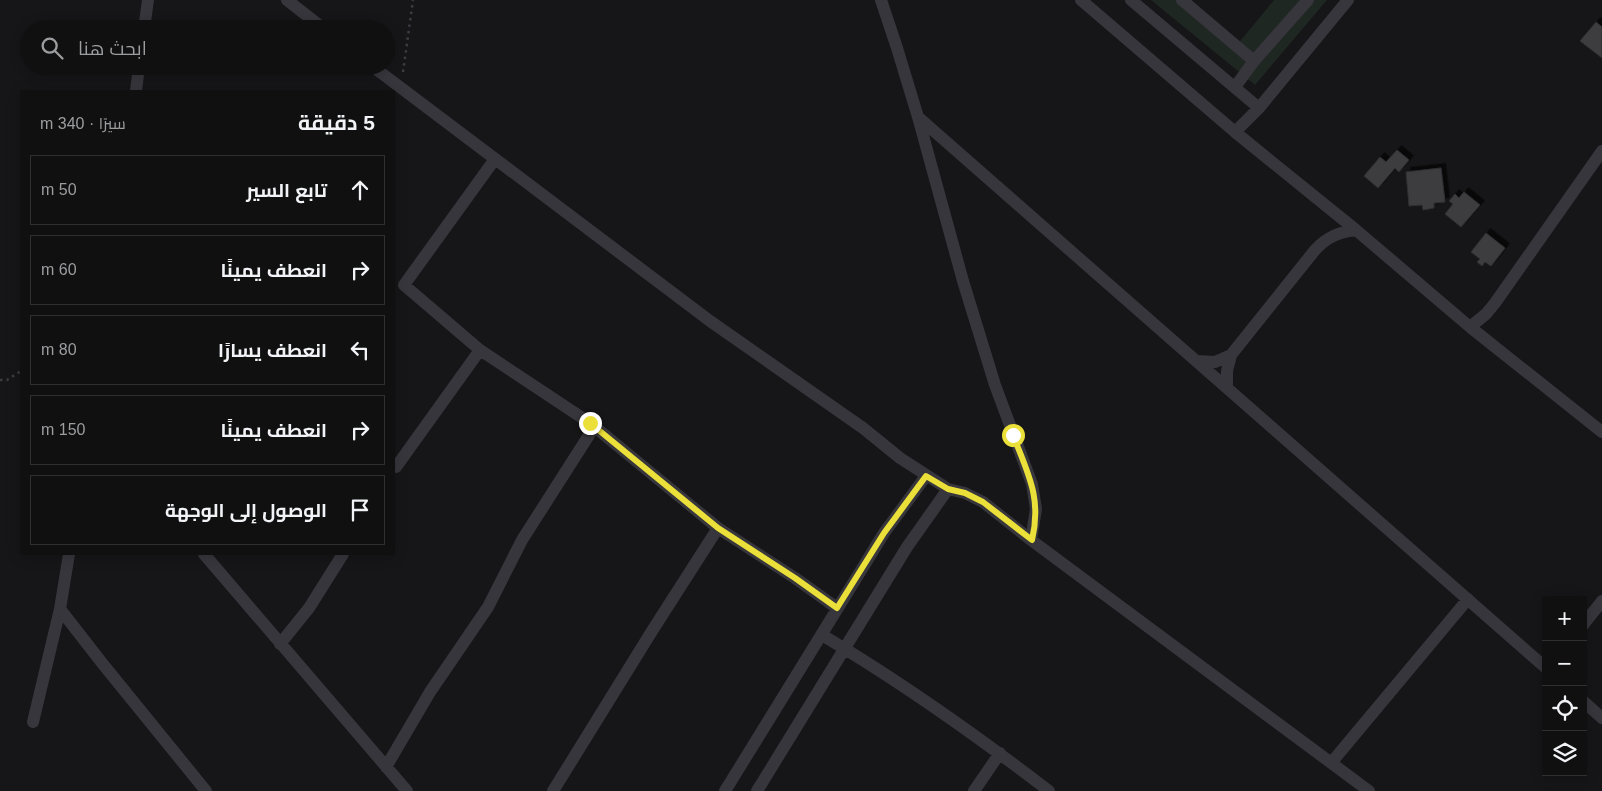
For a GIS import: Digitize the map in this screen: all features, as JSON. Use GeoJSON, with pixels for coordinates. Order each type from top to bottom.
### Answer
{"type":"FeatureCollection","features":[{"type":"Feature","properties":{"kind":"street"},"geometry":{"type":"LineString","coordinates":[[145,20],[148,0]]}},
{"type":"Feature","properties":{"kind":"street"},"geometry":{"type":"LineString","coordinates":[[287,0],[313,20]]}},
{"type":"Feature","properties":{"kind":"street"},"geometry":{"type":"LineString","coordinates":[[881,0],[918,117],[963,281],[995,385],[1032,484],[1036,509],[1032,540]]}},
{"type":"Feature","properties":{"kind":"street"},"geometry":{"type":"LineString","coordinates":[[1081,0],[1235,132],[1356,230],[1470,327],[1602,432]]}},
{"type":"Feature","properties":{"kind":"street"},"geometry":{"type":"LineString","coordinates":[[1130,0],[1259,108]]}},
{"type":"Feature","properties":{"kind":"street"},"geometry":{"type":"LineString","coordinates":[[1182,0],[1254,61]]}},
{"type":"Feature","properties":{"kind":"street"},"geometry":{"type":"LineString","coordinates":[[1235,87],[1254,61],[1308,0]]}},
{"type":"Feature","properties":{"kind":"street"},"geometry":{"type":"LineString","coordinates":[[1235,132],[1259,108],[1348,0]]}},
{"type":"Feature","properties":{"kind":"street"},"geometry":{"type":"LineString","coordinates":[[139,75],[140,90]]}},
{"type":"Feature","properties":{"kind":"street"},"geometry":{"type":"LineString","coordinates":[[383,75],[710,321],[863,428],[926,476],[948,489],[965,493],[983,502],[1369,791]]}},
{"type":"Feature","properties":{"kind":"street"},"geometry":{"type":"LineString","coordinates":[[918,117],[1542,664]]}},
{"type":"Feature","properties":{"kind":"street"},"geometry":{"type":"LineString","coordinates":[[1470,327],[1486,314],[1495,303],[1602,152]]}},
{"type":"Feature","properties":{"kind":"street"},"geometry":{"type":"LineString","coordinates":[[495,158],[399,281],[480,350],[590,423],[718,528],[837,608]]}},
{"type":"Feature","properties":{"kind":"street"},"geometry":{"type":"LineString","coordinates":[[1227,387],[1227,371],[1231,355],[1324,241],[1344,231],[1356,230]]}},
{"type":"Feature","properties":{"kind":"street"},"geometry":{"type":"LineString","coordinates":[[395,468],[480,350]]}},
{"type":"Feature","properties":{"kind":"street"},"geometry":{"type":"LineString","coordinates":[[1198,361],[1215,362],[1231,355]]}},
{"type":"Feature","properties":{"kind":"street"},"geometry":{"type":"LineString","coordinates":[[386,767],[430,692],[488,607],[522,540],[591,432],[590,423]]}},
{"type":"Feature","properties":{"kind":"street"},"geometry":{"type":"LineString","coordinates":[[725,791],[884,533],[926,476]]}},
{"type":"Feature","properties":{"kind":"street"},"geometry":{"type":"LineString","coordinates":[[757,791],[907,547],[948,489]]}},
{"type":"Feature","properties":{"kind":"street"},"geometry":{"type":"LineString","coordinates":[[553,791],[718,528]]}},
{"type":"Feature","properties":{"kind":"street"},"geometry":{"type":"LineString","coordinates":[[33,722],[60,609],[69,555]]}},
{"type":"Feature","properties":{"kind":"street"},"geometry":{"type":"LineString","coordinates":[[205,555],[407,791]]}},
{"type":"Feature","properties":{"kind":"street"},"geometry":{"type":"LineString","coordinates":[[280,644],[308,608],[342,555]]}},
{"type":"Feature","properties":{"kind":"street"},"geometry":{"type":"LineString","coordinates":[[1331,763],[1468,599]]}},
{"type":"Feature","properties":{"kind":"street"},"geometry":{"type":"LineString","coordinates":[[1587,620],[1602,601]]}},
{"type":"Feature","properties":{"kind":"street"},"geometry":{"type":"LineString","coordinates":[[60,609],[206,791]]}},
{"type":"Feature","properties":{"kind":"street"},"geometry":{"type":"LineString","coordinates":[[822,635],[933,706],[1000,753],[1049,791]]}},
{"type":"Feature","properties":{"kind":"street"},"geometry":{"type":"LineString","coordinates":[[1587,705],[1602,718]]}},
{"type":"Feature","properties":{"kind":"street"},"geometry":{"type":"LineString","coordinates":[[974,791],[1000,753]]}},
{"type":"Feature","properties":{"kind":"path"},"geometry":{"type":"LineString","coordinates":[[401,89],[413,0]]}},
{"type":"Feature","properties":{"kind":"path"},"geometry":{"type":"LineString","coordinates":[[0,380],[7,380],[20,372]]}},
{"type":"Feature","properties":{"kind":"shaded area"},"geometry":{"type":"Polygon","coordinates":[[[1151,0],[1182,0],[1236,46],[1274,0],[1327,0],[1255,85],[1151,0]]]}},
{"type":"Feature","properties":{"kind":"building"},"geometry":{"type":"Polygon","coordinates":[[[1596,22],[1602,27],[1602,58],[1580,41],[1596,22]]]}},
{"type":"Feature","properties":{"kind":"building"},"geometry":{"type":"Polygon","coordinates":[[[1397,150],[1409,160],[1399,172],[1395,168],[1378,188],[1364,176],[1380,157],[1386,162],[1397,150]]]}},
{"type":"Feature","properties":{"kind":"building"},"geometry":{"type":"Polygon","coordinates":[[[1441,168],[1445,202],[1434,203],[1434,208],[1423,210],[1422,205],[1409,206],[1406,172],[1441,168]]]}},
{"type":"Feature","properties":{"kind":"building"},"geometry":{"type":"Polygon","coordinates":[[[1464,192],[1480,205],[1461,227],[1445,214],[1453,204],[1449,201],[1455,194],[1459,198],[1464,192]]]}},
{"type":"Feature","properties":{"kind":"building"},"geometry":{"type":"Polygon","coordinates":[[[1486,233],[1505,248],[1491,266],[1485,262],[1482,266],[1477,262],[1480,259],[1471,252],[1486,233]]]}},
{"type":"Feature","properties":{"kind":"route"},"geometry":{"type":"LineString","coordinates":[[590,423],[718,528],[837,608],[884,533],[926,476],[948,489],[965,493],[983,502],[1032,540],[1036,520],[1035,496],[1013,435]]}}]}
